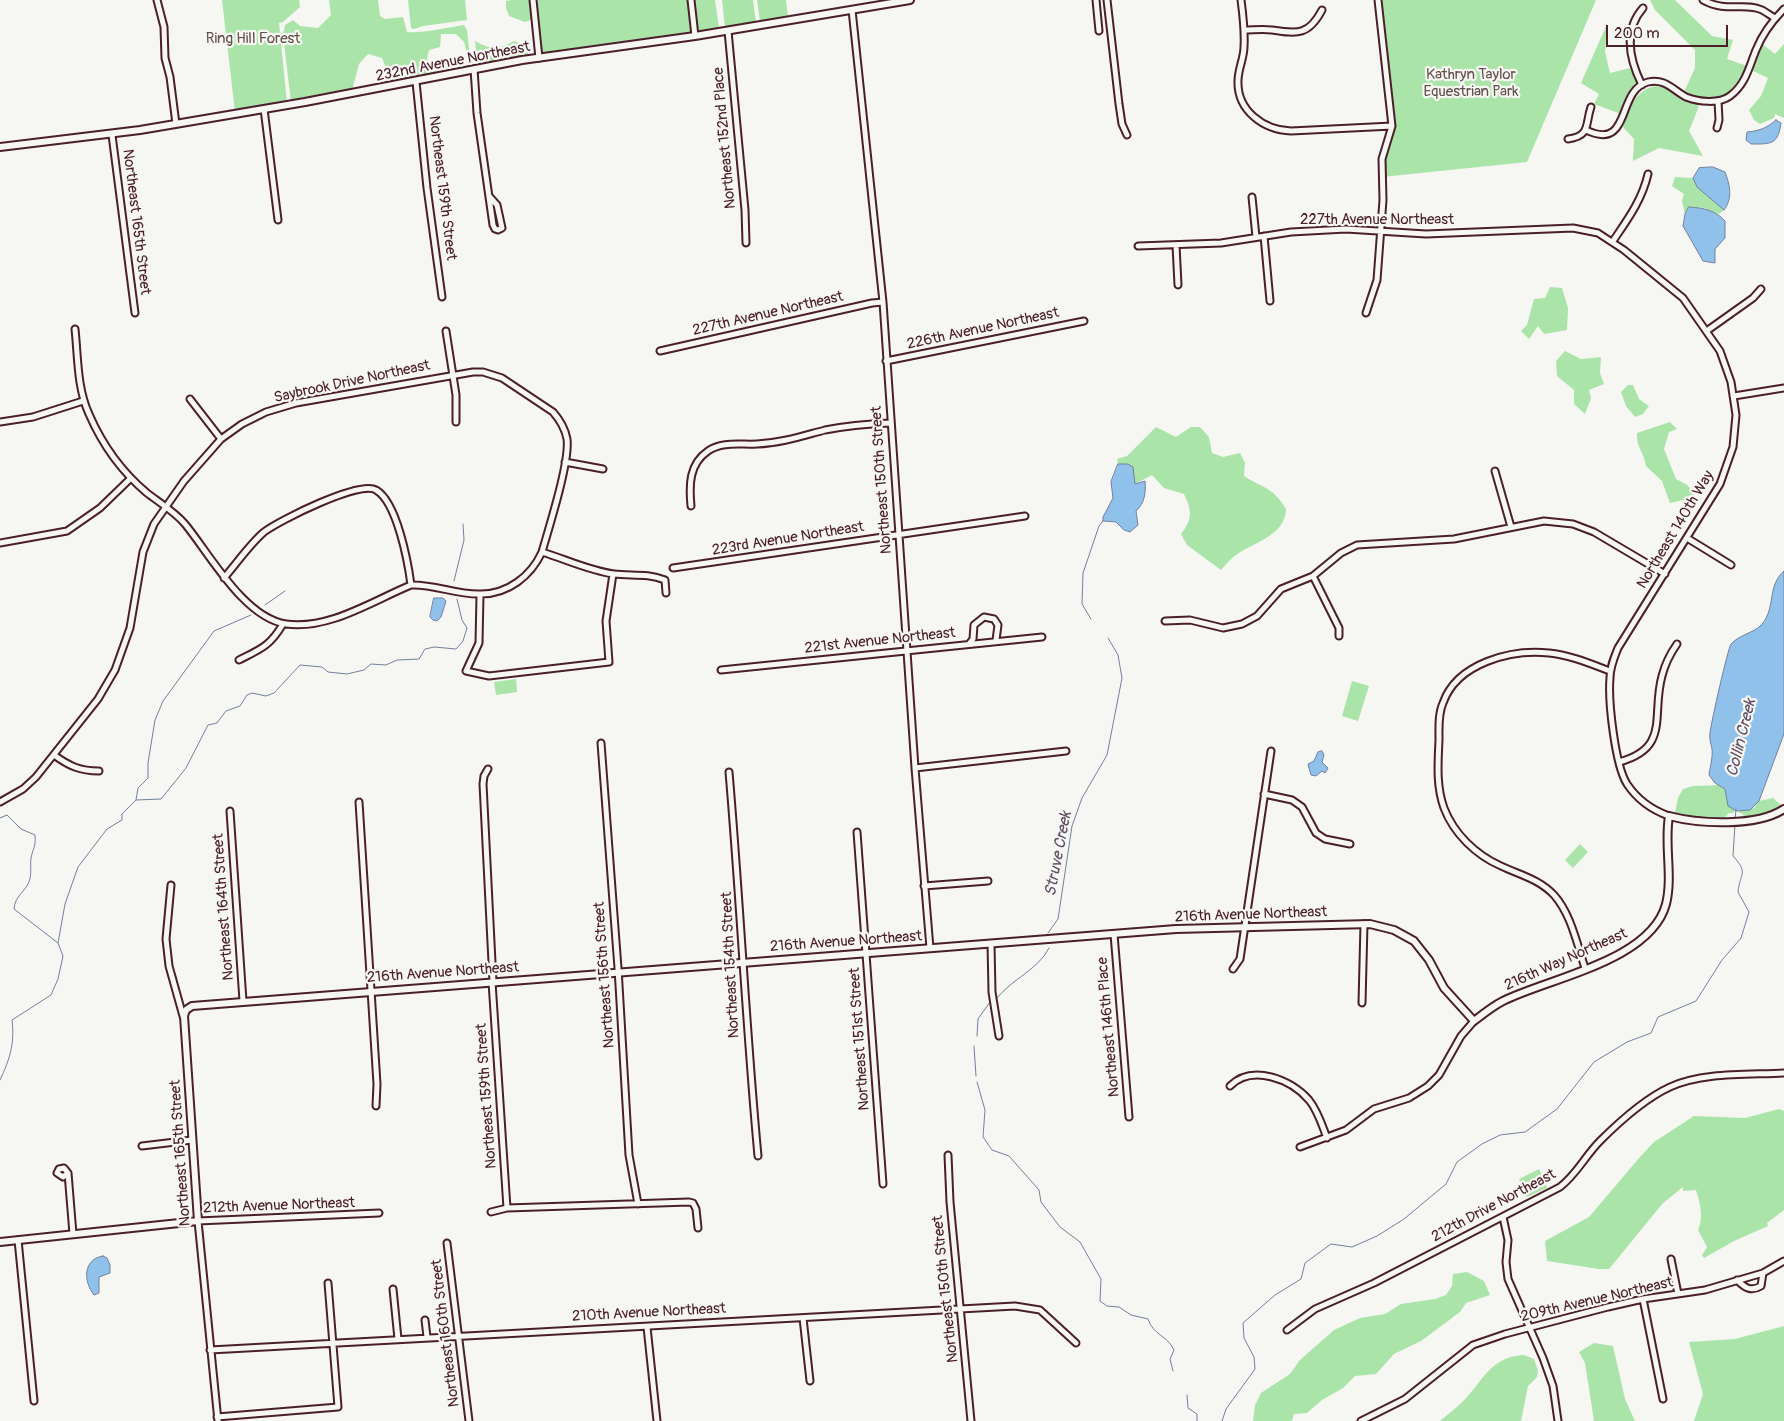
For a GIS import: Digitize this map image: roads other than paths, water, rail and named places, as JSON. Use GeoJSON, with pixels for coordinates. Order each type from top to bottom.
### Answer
{"type":"FeatureCollection","features":[{"type":"Feature","properties":{"kind":"street"},"geometry":{"type":"LineString","coordinates":[[157,0],[164,27],[164,58],[170,77],[176,124]]}},
{"type":"Feature","properties":{"kind":"street"},"geometry":{"type":"LineString","coordinates":[[533,0],[539,58]]}},
{"type":"Feature","properties":{"kind":"street"},"geometry":{"type":"LineString","coordinates":[[691,0],[695,36]]}},
{"type":"Feature","properties":{"kind":"street","name":"232nd Avenue Northeast"},"geometry":{"type":"LineString","coordinates":[[0,147],[112,135],[247,109],[264,109],[416,82],[474,69],[539,58],[728,31],[910,0]]}},
{"type":"Feature","properties":{"kind":"street"},"geometry":{"type":"LineString","coordinates":[[1096,0],[1099,31]]}},
{"type":"Feature","properties":{"kind":"street"},"geometry":{"type":"LineString","coordinates":[[1107,0],[1119,104],[1122,124],[1127,135]]}},
{"type":"Feature","properties":{"kind":"street"},"geometry":{"type":"LineString","coordinates":[[1241,0],[1244,55],[1238,83],[1240,96],[1248,110],[1267,126],[1278,131],[1291,132],[1392,126]]}},
{"type":"Feature","properties":{"kind":"street"},"geometry":{"type":"LineString","coordinates":[[1366,314],[1377,280],[1381,231],[1382,159],[1392,126],[1378,0]]}},
{"type":"Feature","properties":{"kind":"street"},"geometry":{"type":"LineString","coordinates":[[1703,0],[1716,6],[1727,8],[1760,9],[1775,18]]}},
{"type":"Feature","properties":{"kind":"street"},"geometry":{"type":"LineString","coordinates":[[1642,85],[1634,69],[1630,51],[1631,30],[1637,15],[1643,8]]}},
{"type":"Feature","properties":{"kind":"street"},"geometry":{"type":"LineString","coordinates":[[1586,130],[1603,135],[1614,132],[1622,122],[1628,102],[1642,85],[1650,82],[1667,83],[1686,97],[1704,101],[1718,101],[1730,96],[1746,78],[1756,49],[1775,18],[1784,9]]}},
{"type":"Feature","properties":{"kind":"street","name":"Northeast 150th Street"},"geometry":{"type":"LineString","coordinates":[[852,10],[883,302],[915,768],[930,948]]}},
{"type":"Feature","properties":{"kind":"street"},"geometry":{"type":"LineString","coordinates":[[1244,30],[1270,30],[1289,34],[1299,32],[1316,21],[1322,10]]}},
{"type":"Feature","properties":{"kind":"street","name":"Northeast 152nd Place"},"geometry":{"type":"LineString","coordinates":[[728,31],[745,210],[746,243]]}},
{"type":"Feature","properties":{"kind":"street"},"geometry":{"type":"LineString","coordinates":[[474,69],[489,196],[493,224],[495,229],[498,230],[502,228],[497,205],[489,196]]}},
{"type":"Feature","properties":{"kind":"street","name":"Northeast 159th Street"},"geometry":{"type":"LineString","coordinates":[[416,82],[427,188],[442,297]]}},
{"type":"Feature","properties":{"kind":"street"},"geometry":{"type":"LineString","coordinates":[[1717,128],[1719,120],[1718,101]]}},
{"type":"Feature","properties":{"kind":"street"},"geometry":{"type":"LineString","coordinates":[[1568,139],[1582,135],[1586,130],[1591,106]]}},
{"type":"Feature","properties":{"kind":"street"},"geometry":{"type":"LineString","coordinates":[[264,109],[278,220]]}},
{"type":"Feature","properties":{"kind":"street","name":"Northeast 165th Street"},"geometry":{"type":"LineString","coordinates":[[112,135],[135,313]]}},
{"type":"Feature","properties":{"kind":"street"},"geometry":{"type":"LineString","coordinates":[[1613,241],[1634,210],[1644,191],[1648,174]]}},
{"type":"Feature","properties":{"kind":"street"},"geometry":{"type":"LineString","coordinates":[[1252,197],[1256,237]]}},
{"type":"Feature","properties":{"kind":"street","name":"227th Avenue Northeast"},"geometry":{"type":"LineString","coordinates":[[1138,246],[1221,243],[1317,230],[1426,234],[1573,228],[1598,233],[1613,241]]}},
{"type":"Feature","properties":{"kind":"street"},"geometry":{"type":"LineString","coordinates":[[1264,236],[1270,301]]}},
{"type":"Feature","properties":{"kind":"street","name":"Northeast 140th Way"},"geometry":{"type":"LineString","coordinates":[[1613,241],[1683,298],[1708,330],[1725,363],[1734,396],[1735,431],[1727,468],[1717,490],[1623,640],[1610,671],[1611,702],[1619,762],[1628,784],[1639,798],[1650,807],[1670,816]]}},
{"type":"Feature","properties":{"kind":"street"},"geometry":{"type":"LineString","coordinates":[[1176,245],[1178,285]]}},
{"type":"Feature","properties":{"kind":"street"},"geometry":{"type":"LineString","coordinates":[[1708,330],[1753,298],[1760,289]]}},
{"type":"Feature","properties":{"kind":"street","name":"227th Avenue Northeast"},"geometry":{"type":"LineString","coordinates":[[660,351],[883,302]]}},
{"type":"Feature","properties":{"kind":"street","name":"226th Avenue Northeast"},"geometry":{"type":"LineString","coordinates":[[886,361],[1084,320]]}},
{"type":"Feature","properties":{"kind":"street"},"geometry":{"type":"LineString","coordinates":[[75,329],[83,401],[99,435],[131,478],[185,524],[224,578],[260,611],[283,624],[312,625],[324,622],[411,585],[425,584],[480,594],[496,592],[518,582],[532,568],[542,552],[565,462],[604,469]]}},
{"type":"Feature","properties":{"kind":"street"},"geometry":{"type":"LineString","coordinates":[[446,331],[456,395],[456,422]]}},
{"type":"Feature","properties":{"kind":"street","name":"Saybrook Drive Northeast"},"geometry":{"type":"LineString","coordinates":[[0,802],[23,789],[54,755],[98,699],[115,670],[130,628],[143,552],[154,524],[203,458],[221,439],[242,424],[266,412],[296,403],[453,374],[483,372],[499,377],[559,419],[567,439],[565,462]]}},
{"type":"Feature","properties":{"kind":"street"},"geometry":{"type":"LineString","coordinates":[[1734,396],[1784,388]]}},
{"type":"Feature","properties":{"kind":"street"},"geometry":{"type":"LineString","coordinates":[[190,399],[221,439]]}},
{"type":"Feature","properties":{"kind":"street"},"geometry":{"type":"LineString","coordinates":[[0,422],[33,417],[83,401]]}},
{"type":"Feature","properties":{"kind":"street"},"geometry":{"type":"LineString","coordinates":[[691,506],[690,481],[693,468],[699,459],[714,447],[723,444],[769,444],[833,429],[890,423]]}},
{"type":"Feature","properties":{"kind":"street"},"geometry":{"type":"LineString","coordinates":[[1495,471],[1511,527]]}},
{"type":"Feature","properties":{"kind":"street"},"geometry":{"type":"LineString","coordinates":[[0,543],[68,530],[89,517],[131,478]]}},
{"type":"Feature","properties":{"kind":"street"},"geometry":{"type":"LineString","coordinates":[[224,578],[263,534],[281,521],[356,489],[370,487],[382,495],[390,508],[404,544],[411,585]]}},
{"type":"Feature","properties":{"kind":"street","name":"223rd Avenue Northeast"},"geometry":{"type":"LineString","coordinates":[[673,568],[1025,516]]}},
{"type":"Feature","properties":{"kind":"street"},"geometry":{"type":"LineString","coordinates":[[1165,621],[1190,620],[1214,627],[1235,626],[1249,621],[1264,609],[1281,589],[1313,576],[1341,553],[1357,545],[1454,539],[1488,534],[1511,527],[1544,521],[1574,524],[1612,541],[1665,574]]}},
{"type":"Feature","properties":{"kind":"street"},"geometry":{"type":"LineString","coordinates":[[1687,538],[1731,565]]}},
{"type":"Feature","properties":{"kind":"street"},"geometry":{"type":"LineString","coordinates":[[542,552],[613,574],[644,574],[665,580],[667,584],[666,593]]}},
{"type":"Feature","properties":{"kind":"street"},"geometry":{"type":"LineString","coordinates":[[480,594],[479,643],[466,671],[489,676],[609,662],[606,621],[613,574]]}},
{"type":"Feature","properties":{"kind":"street"},"geometry":{"type":"LineString","coordinates":[[1313,576],[1339,628],[1339,636]]}},
{"type":"Feature","properties":{"kind":"street"},"geometry":{"type":"LineString","coordinates":[[969,644],[972,639],[974,625],[984,616],[994,619],[998,625],[996,640]]}},
{"type":"Feature","properties":{"kind":"street"},"geometry":{"type":"LineString","coordinates":[[239,660],[265,648],[275,638],[283,624]]}},
{"type":"Feature","properties":{"kind":"street","name":"221st Avenue Northeast"},"geometry":{"type":"LineString","coordinates":[[721,670],[908,652],[996,640],[1042,637]]}},
{"type":"Feature","properties":{"kind":"street"},"geometry":{"type":"LineString","coordinates":[[1619,762],[1636,757],[1650,744],[1656,724],[1661,677],[1668,657],[1677,644]]}},
{"type":"Feature","properties":{"kind":"street"},"geometry":{"type":"LineString","coordinates":[[1585,968],[1566,913],[1554,895],[1540,883],[1501,866],[1474,850],[1451,822],[1445,808],[1438,779],[1441,709],[1450,687],[1465,673],[1496,658],[1530,652],[1564,656],[1610,671]]}},
{"type":"Feature","properties":{"kind":"street","name":"Northeast 156th Street"},"geometry":{"type":"LineString","coordinates":[[601,743],[629,1155],[638,1204]]}},
{"type":"Feature","properties":{"kind":"street"},"geometry":{"type":"LineString","coordinates":[[915,768],[1066,751]]}},
{"type":"Feature","properties":{"kind":"street"},"geometry":{"type":"LineString","coordinates":[[1233,969],[1240,959],[1271,751]]}},
{"type":"Feature","properties":{"kind":"street"},"geometry":{"type":"LineString","coordinates":[[54,755],[69,766],[83,771],[99,771]]}},
{"type":"Feature","properties":{"kind":"street","name":"Northeast 159th Street"},"geometry":{"type":"LineString","coordinates":[[488,769],[484,776],[483,784],[492,982],[508,1208]]}},
{"type":"Feature","properties":{"kind":"street","name":"Northeast 154th Street"},"geometry":{"type":"LineString","coordinates":[[729,772],[758,1156]]}},
{"type":"Feature","properties":{"kind":"street"},"geometry":{"type":"LineString","coordinates":[[1264,794],[1292,800],[1302,807],[1316,833],[1325,839],[1350,844]]}},
{"type":"Feature","properties":{"kind":"street"},"geometry":{"type":"LineString","coordinates":[[359,802],[376,1106]]}},
{"type":"Feature","properties":{"kind":"street","name":"Northeast 164th Street"},"geometry":{"type":"LineString","coordinates":[[230,811],[243,1001]]}},
{"type":"Feature","properties":{"kind":"street"},"geometry":{"type":"LineString","coordinates":[[1670,816],[1695,822],[1740,822],[1760,820],[1783,811]]}},
{"type":"Feature","properties":{"kind":"street","name":"216th Way Northeast"},"geometry":{"type":"LineString","coordinates":[[1300,1147],[1346,1130],[1374,1110],[1409,1098],[1428,1086],[1438,1075],[1462,1036],[1474,1021],[1502,1002],[1623,951],[1648,935],[1663,913],[1667,896],[1667,836],[1670,816]]}},
{"type":"Feature","properties":{"kind":"street","name":"Northeast 151st Street"},"geometry":{"type":"LineString","coordinates":[[857,832],[883,1184]]}},
{"type":"Feature","properties":{"kind":"street"},"geometry":{"type":"LineString","coordinates":[[924,886],[988,881]]}},
{"type":"Feature","properties":{"kind":"street","name":"Northeast 165th Street"},"geometry":{"type":"LineString","coordinates":[[171,885],[166,938],[169,966],[184,1016],[198,1221],[218,1419]]}},
{"type":"Feature","properties":{"kind":"street"},"geometry":{"type":"LineString","coordinates":[[1362,1003],[1364,924]]}},
{"type":"Feature","properties":{"kind":"street","name":"216th Avenue Northeast"},"geometry":{"type":"LineString","coordinates":[[184,1016],[186,1010],[192,1006],[243,1001],[1114,934],[1245,927],[1364,924],[1394,930],[1414,942],[1428,960],[1444,988],[1474,1021]]}},
{"type":"Feature","properties":{"kind":"street","name":"Northeast 146th Place"},"geometry":{"type":"LineString","coordinates":[[1114,934],[1130,1117]]}},
{"type":"Feature","properties":{"kind":"street"},"geometry":{"type":"LineString","coordinates":[[991,944],[992,992],[999,1036]]}},
{"type":"Feature","properties":{"kind":"street","name":"212th Drive Northeast"},"geometry":{"type":"LineString","coordinates":[[1287,1330],[1315,1309],[1374,1283],[1564,1184],[1578,1170],[1599,1142],[1624,1119],[1644,1102],[1670,1087],[1694,1080],[1784,1073]]}},
{"type":"Feature","properties":{"kind":"street"},"geometry":{"type":"LineString","coordinates":[[1230,1086],[1237,1079],[1244,1076],[1260,1076],[1279,1079],[1296,1088],[1310,1101],[1318,1113],[1328,1138]]}},
{"type":"Feature","properties":{"kind":"street"},"geometry":{"type":"LineString","coordinates":[[142,1146],[192,1140]]}},
{"type":"Feature","properties":{"kind":"street","name":"Northeast 150th Street"},"geometry":{"type":"LineString","coordinates":[[948,1155],[950,1202],[962,1310],[971,1421]]}},
{"type":"Feature","properties":{"kind":"street"},"geometry":{"type":"LineString","coordinates":[[68,1173],[73,1234]]}},
{"type":"Feature","properties":{"kind":"street"},"geometry":{"type":"LineString","coordinates":[[491,1212],[508,1208],[693,1203],[696,1209],[698,1228]]}},
{"type":"Feature","properties":{"kind":"street","name":"212th Avenue Northeast"},"geometry":{"type":"LineString","coordinates":[[0,1242],[198,1221],[379,1213]]}},
{"type":"Feature","properties":{"kind":"street"},"geometry":{"type":"LineString","coordinates":[[1503,1217],[1508,1240],[1506,1262],[1508,1279],[1530,1327],[1553,1386],[1558,1421]]}},
{"type":"Feature","properties":{"kind":"street"},"geometry":{"type":"LineString","coordinates":[[18,1240],[34,1401]]}},
{"type":"Feature","properties":{"kind":"street","name":"Northeast 160th Street"},"geometry":{"type":"LineString","coordinates":[[447,1243],[469,1421]]}},
{"type":"Feature","properties":{"kind":"street"},"geometry":{"type":"LineString","coordinates":[[1671,1259],[1678,1294]]}},
{"type":"Feature","properties":{"kind":"street","name":"209th Avenue Northeast"},"geometry":{"type":"LineString","coordinates":[[1361,1421],[1405,1399],[1473,1345],[1530,1327],[1643,1299],[1705,1290],[1763,1272],[1784,1261]]}},
{"type":"Feature","properties":{"kind":"street"},"geometry":{"type":"LineString","coordinates":[[1737,1280],[1744,1287],[1756,1289],[1761,1286],[1763,1272]]}},
{"type":"Feature","properties":{"kind":"street"},"geometry":{"type":"LineString","coordinates":[[218,1419],[338,1407],[328,1283]]}},
{"type":"Feature","properties":{"kind":"street"},"geometry":{"type":"LineString","coordinates":[[392,1289],[398,1339]]}},
{"type":"Feature","properties":{"kind":"street"},"geometry":{"type":"LineString","coordinates":[[1643,1299],[1663,1399]]}},
{"type":"Feature","properties":{"kind":"street","name":"210th Avenue Northeast"},"geometry":{"type":"LineString","coordinates":[[210,1350],[1015,1306],[1040,1310],[1076,1343]]}},
{"type":"Feature","properties":{"kind":"street"},"geometry":{"type":"LineString","coordinates":[[803,1318],[810,1381]]}},
{"type":"Feature","properties":{"kind":"street"},"geometry":{"type":"LineString","coordinates":[[425,1320],[427,1337]]}},
{"type":"Feature","properties":{"kind":"street"},"geometry":{"type":"LineString","coordinates":[[647,1327],[657,1421]]}},
{"type":"Feature","properties":{"kind":"water"},"geometry":{"type":"Polygon","coordinates":[[[1776,120],[1781,123],[1780,130],[1778,136],[1772,142],[1751,144],[1746,140],[1747,132],[1763,129],[1776,120]]]}},
{"type":"Feature","properties":{"kind":"water"},"geometry":{"type":"Polygon","coordinates":[[[1713,167],[1725,172],[1728,182],[1730,196],[1724,210],[1697,187],[1693,178],[1699,168],[1713,167]]]}},
{"type":"Feature","properties":{"kind":"water"},"geometry":{"type":"Polygon","coordinates":[[[1689,207],[1709,210],[1725,221],[1725,238],[1715,249],[1715,263],[1703,261],[1683,226],[1685,214],[1689,207]]]}},
{"type":"Feature","properties":{"kind":"water"},"geometry":{"type":"Polygon","coordinates":[[[1118,464],[1128,464],[1133,467],[1135,484],[1145,481],[1144,497],[1136,511],[1138,525],[1130,532],[1124,530],[1116,522],[1103,521],[1103,517],[1113,498],[1111,482],[1118,464]]]}},
{"type":"Feature","properties":{"kind":"water"},"geometry":{"type":"Polygon","coordinates":[[[1784,571],[1784,734],[1759,801],[1750,810],[1736,811],[1728,806],[1725,789],[1715,783],[1709,775],[1712,755],[1711,726],[1731,644],[1758,628],[1765,620],[1776,582],[1784,571]]]}},
{"type":"Feature","properties":{"kind":"water"},"geometry":{"type":"Polygon","coordinates":[[[434,598],[443,598],[446,601],[441,617],[437,621],[430,617],[434,598]]]}},
{"type":"Feature","properties":{"kind":"water"},"geometry":{"type":"Polygon","coordinates":[[[1322,751],[1324,755],[1322,762],[1328,768],[1325,773],[1322,771],[1316,776],[1311,775],[1308,764],[1314,761],[1318,752],[1322,751]]]}},
{"type":"Feature","properties":{"kind":"water"},"geometry":{"type":"Polygon","coordinates":[[[103,1256],[107,1258],[110,1265],[110,1273],[99,1277],[99,1293],[94,1295],[88,1283],[88,1266],[96,1258],[103,1256]]]}},
{"type":"Feature","properties":{"kind":"waterway","name":"Struve Creek"},"geometry":{"type":"LineString","coordinates":[[1091,619],[1082,604],[1083,573],[1099,526],[1103,521]]}},
{"type":"Feature","properties":{"kind":"waterway"},"geometry":{"type":"LineString","coordinates":[[454,581],[464,540],[463,524]]}},
{"type":"Feature","properties":{"kind":"waterway"},"geometry":{"type":"LineString","coordinates":[[265,605],[285,591]]}},
{"type":"Feature","properties":{"kind":"waterway"},"geometry":{"type":"LineString","coordinates":[[0,1080],[11,1051],[13,1036],[12,1020],[51,995],[58,979],[63,956],[58,943],[65,904],[78,867],[107,829],[122,820],[122,814],[136,800],[161,799],[186,768],[208,725],[217,723],[226,711],[240,706],[247,695],[252,693],[266,696],[274,693],[300,665],[322,667],[328,672],[347,674],[364,670],[371,664],[386,665],[397,660],[419,659],[425,649],[434,647],[456,649],[463,641],[467,628],[462,620],[457,599]]}},
{"type":"Feature","properties":{"kind":"waterway"},"geometry":{"type":"LineString","coordinates":[[136,800],[138,788],[148,778],[148,763],[155,720],[163,701],[214,631],[251,615]]}},
{"type":"Feature","properties":{"kind":"waterway","name":"Struve Creek"},"geometry":{"type":"LineString","coordinates":[[1048,933],[1058,919],[1072,826],[1082,798],[1107,755],[1122,678],[1118,655],[1108,638]]}},
{"type":"Feature","properties":{"kind":"waterway","name":"Collin Creek"},"geometry":{"type":"LineString","coordinates":[[1735,820],[1736,809]]}},
{"type":"Feature","properties":{"kind":"waterway"},"geometry":{"type":"LineString","coordinates":[[0,818],[7,815],[21,829],[35,835],[29,882],[16,901],[14,909],[58,943]]}},
{"type":"Feature","properties":{"kind":"waterway"},"geometry":{"type":"LineString","coordinates":[[1222,1421],[1226,1409],[1255,1369],[1254,1357],[1244,1338],[1243,1323],[1275,1295],[1301,1279],[1305,1263],[1331,1244],[1352,1247],[1377,1236],[1404,1219],[1446,1184],[1457,1162],[1482,1144],[1500,1135],[1525,1132],[1557,1109],[1594,1062],[1627,1042],[1651,1033],[1658,1017],[1696,1001],[1722,960],[1741,938],[1749,912],[1738,892],[1742,870],[1733,856],[1735,824]]}},
{"type":"Feature","properties":{"kind":"waterway","name":"Struve Creek"},"geometry":{"type":"LineString","coordinates":[[997,998],[1039,962],[1049,948]]}},
{"type":"Feature","properties":{"kind":"waterway","name":"Struve Creek"},"geometry":{"type":"LineString","coordinates":[[977,1036],[978,1019],[990,1002]]}},
{"type":"Feature","properties":{"kind":"waterway","name":"Struve Creek"},"geometry":{"type":"LineString","coordinates":[[974,1046],[976,1076]]}},
{"type":"Feature","properties":{"kind":"waterway","name":"Struve Creek"},"geometry":{"type":"LineString","coordinates":[[977,1082],[985,1110],[983,1137],[992,1150],[1009,1156],[1039,1190],[1041,1202],[1060,1227],[1080,1242],[1101,1279],[1100,1301],[1107,1306],[1119,1307],[1131,1315],[1148,1319],[1153,1328],[1168,1341],[1174,1350],[1170,1359],[1173,1371]]}},
{"type":"Feature","properties":{"kind":"waterway","name":"Struve Creek"},"geometry":{"type":"LineString","coordinates":[[1187,1395],[1188,1408],[1197,1414],[1197,1421]]}},
{"type":"Feature","properties":{"kind":"park label","name":"Ring Hill Forest"},"geometry":{"type":"Point","coordinates":[253,39]}},
{"type":"Feature","properties":{"kind":"park label","name":"Kathryn Taylor Equestrian Park"},"geometry":{"type":"Point","coordinates":[1471,84]}}]}
